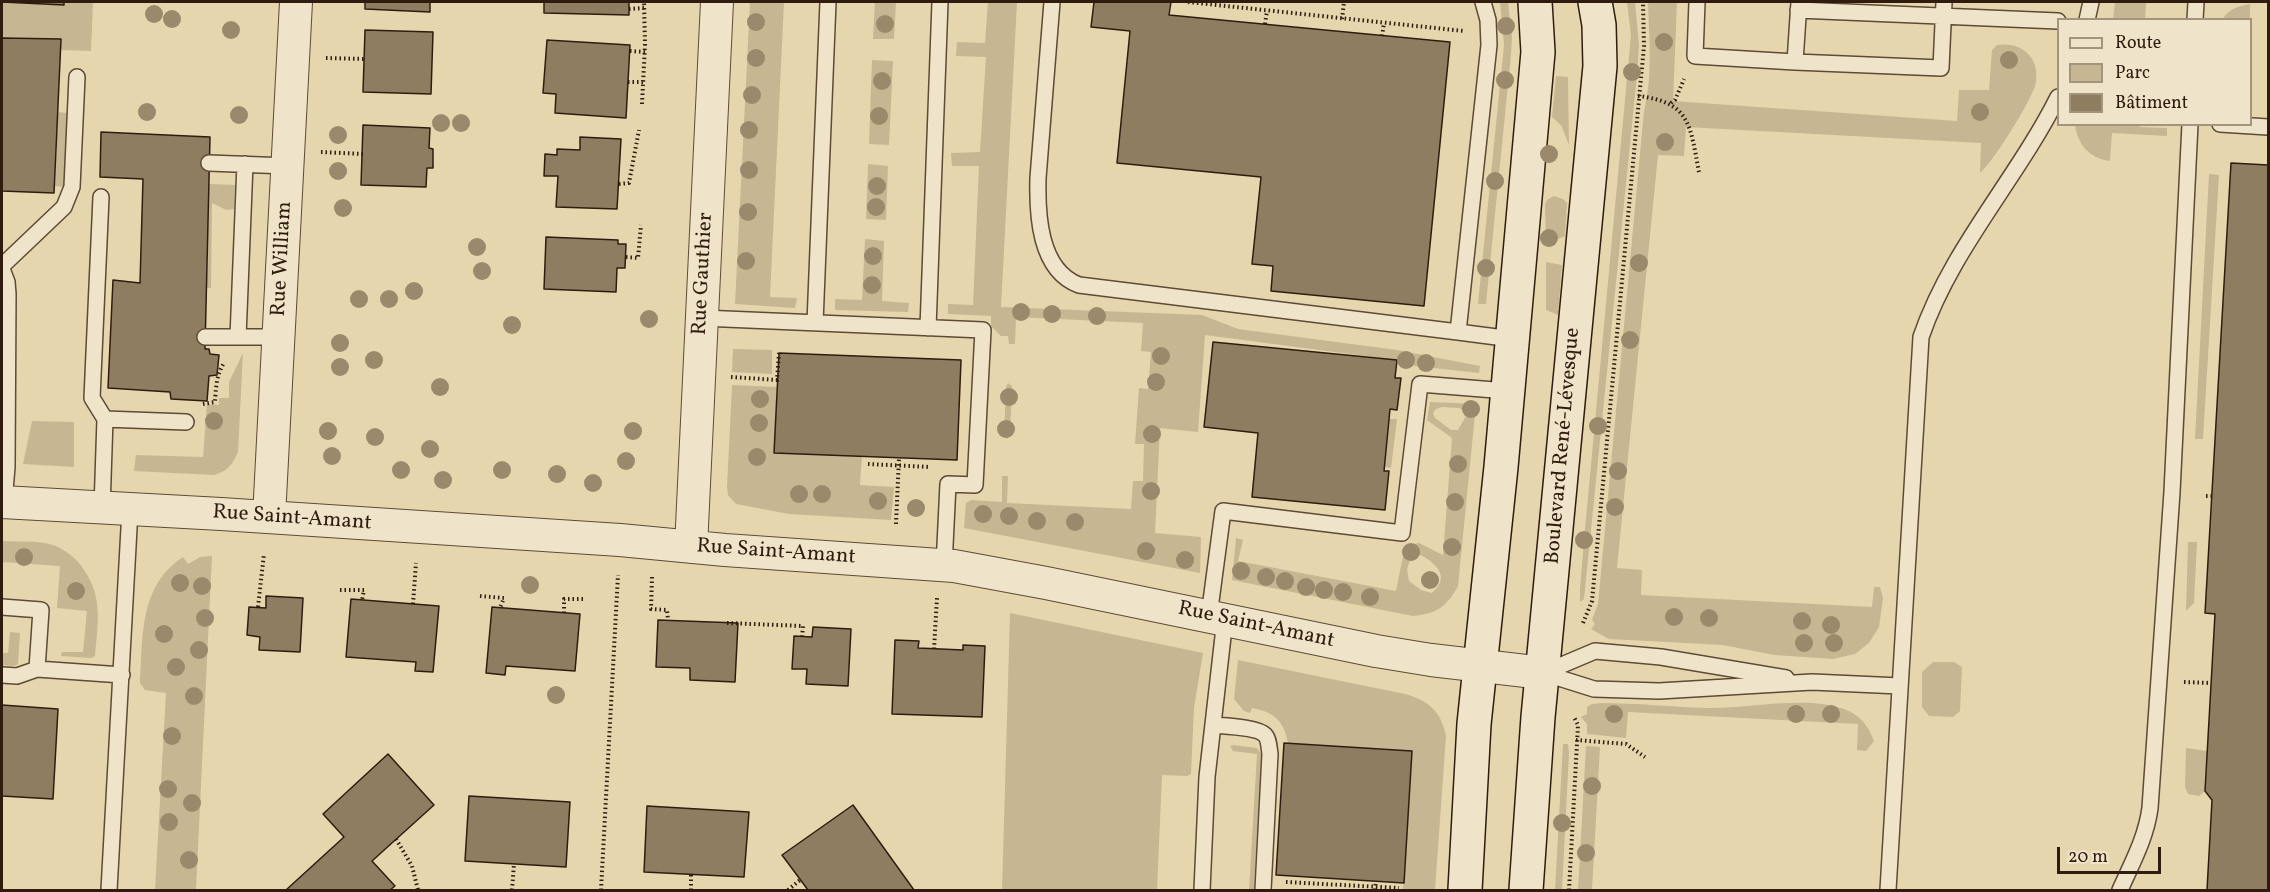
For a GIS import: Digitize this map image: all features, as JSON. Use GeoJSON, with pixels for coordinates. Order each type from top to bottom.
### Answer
{"type":"FeatureCollection","features":[{"type":"Feature","properties":{"kind":"main road"},"geometry":{"type":"LineString","coordinates":[[1465,891],[1474,724],[1538,52],[1535,2]]}},
{"type":"Feature","properties":{"kind":"main road","name":"Boulevard René-Lévesque"},"geometry":{"type":"LineString","coordinates":[[1526,891],[1542,673],[1600,66],[1599,24],[1595,2]]}},
{"type":"Feature","properties":{"kind":"street","name":"Rue William"},"geometry":{"type":"LineString","coordinates":[[269,517],[296,2]]}},
{"type":"Feature","properties":{"kind":"street","name":"Rue Gauthier"},"geometry":{"type":"LineString","coordinates":[[691,547],[717,2]]}},
{"type":"Feature","properties":{"kind":"street","name":"Rue Saint-Amant"},"geometry":{"type":"LineString","coordinates":[[3,502],[269,517],[944,566],[1047,582],[1376,651],[1542,673]]}},
{"type":"Feature","properties":{"kind":"lane"},"geometry":{"type":"LineString","coordinates":[[814,323],[828,2]]}},
{"type":"Feature","properties":{"kind":"lane"},"geometry":{"type":"LineString","coordinates":[[927,328],[940,2]]}},
{"type":"Feature","properties":{"kind":"lane"},"geometry":{"type":"LineString","coordinates":[[1052,2],[1037,204],[1046,247],[1054,264],[1068,281],[1080,285],[1512,339]]}},
{"type":"Feature","properties":{"kind":"lane"},"geometry":{"type":"LineString","coordinates":[[1458,332],[1489,45],[1488,20],[1483,2]]}},
{"type":"Feature","properties":{"kind":"lane"},"geometry":{"type":"LineString","coordinates":[[1697,2],[1695,56],[1941,68],[1944,9]]}},
{"type":"Feature","properties":{"kind":"lane"},"geometry":{"type":"LineString","coordinates":[[2087,18],[2091,2]]}},
{"type":"Feature","properties":{"kind":"lane"},"geometry":{"type":"LineString","coordinates":[[2195,18],[2196,2]]}},
{"type":"Feature","properties":{"kind":"lane"},"geometry":{"type":"LineString","coordinates":[[1795,62],[1798,6],[1944,9],[2057,21]]}},
{"type":"Feature","properties":{"kind":"lane"},"geometry":{"type":"LineString","coordinates":[[3,502],[7,467],[8,294],[2,267],[63,207],[69,197],[72,187],[77,76]]}},
{"type":"Feature","properties":{"kind":"lane"},"geometry":{"type":"LineString","coordinates":[[1888,891],[1921,337],[1929,314],[1951,270],[2036,139],[2057,99]]}},
{"type":"Feature","properties":{"kind":"lane"},"geometry":{"type":"LineString","coordinates":[[2120,891],[2148,826],[2150,808],[2172,492],[2190,126]]}},
{"type":"Feature","properties":{"kind":"lane"},"geometry":{"type":"LineString","coordinates":[[2252,126],[2268,127]]}},
{"type":"Feature","properties":{"kind":"lane"},"geometry":{"type":"LineString","coordinates":[[209,163],[288,166]]}},
{"type":"Feature","properties":{"kind":"lane"},"geometry":{"type":"LineString","coordinates":[[238,338],[245,164]]}},
{"type":"Feature","properties":{"kind":"lane"},"geometry":{"type":"LineString","coordinates":[[101,197],[92,398],[105,419],[116,509],[122,675],[109,891]]}},
{"type":"Feature","properties":{"kind":"lane"},"geometry":{"type":"LineString","coordinates":[[702,318],[983,330],[975,485],[948,484],[944,566]]}},
{"type":"Feature","properties":{"kind":"lane"},"geometry":{"type":"LineString","coordinates":[[205,337],[279,337]]}},
{"type":"Feature","properties":{"kind":"lane"},"geometry":{"type":"LineString","coordinates":[[1203,891],[1207,777],[1213,725],[1223,511],[1402,533],[1420,384],[1507,390]]}},
{"type":"Feature","properties":{"kind":"lane"},"geometry":{"type":"LineString","coordinates":[[105,419],[186,422]]}},
{"type":"Feature","properties":{"kind":"lane"},"geometry":{"type":"LineString","coordinates":[[2,607],[41,610],[38,669]]}},
{"type":"Feature","properties":{"kind":"lane"},"geometry":{"type":"LineString","coordinates":[[1542,673],[1595,651],[1661,657],[1812,682]]}},
{"type":"Feature","properties":{"kind":"lane"},"geometry":{"type":"LineString","coordinates":[[2,675],[17,676],[38,669],[122,675]]}},
{"type":"Feature","properties":{"kind":"lane"},"geometry":{"type":"LineString","coordinates":[[1542,673],[1594,689],[1659,692],[1812,682],[1900,686]]}},
{"type":"Feature","properties":{"kind":"lane"},"geometry":{"type":"LineString","coordinates":[[1213,725],[1257,730],[1265,735],[1268,743],[1270,754],[1263,891]]}},
{"type":"Feature","properties":{"kind":"path"},"geometry":{"type":"LineString","coordinates":[[642,104],[645,51],[644,2]]}},
{"type":"Feature","properties":{"kind":"path"},"geometry":{"type":"LineString","coordinates":[[1188,2],[1453,30]]}},
{"type":"Feature","properties":{"kind":"path"},"geometry":{"type":"LineString","coordinates":[[1342,19],[1344,2]]}},
{"type":"Feature","properties":{"kind":"path","name":"Boulevard René-Lévesque"},"geometry":{"type":"LineString","coordinates":[[1584,619],[1588,615],[1592,601],[1644,46],[1642,2]]}},
{"type":"Feature","properties":{"kind":"path"},"geometry":{"type":"LineString","coordinates":[[629,9],[644,8]]}},
{"type":"Feature","properties":{"kind":"path"},"geometry":{"type":"LineString","coordinates":[[1265,24],[1267,11]]}},
{"type":"Feature","properties":{"kind":"path"},"geometry":{"type":"LineString","coordinates":[[1382,36],[1384,23]]}},
{"type":"Feature","properties":{"kind":"path"},"geometry":{"type":"LineString","coordinates":[[630,51],[645,51]]}},
{"type":"Feature","properties":{"kind":"path"},"geometry":{"type":"LineString","coordinates":[[628,82],[643,82]]}},
{"type":"Feature","properties":{"kind":"path"},"geometry":{"type":"LineString","coordinates":[[1630,96],[1656,98],[1671,104],[1684,117],[1690,126],[1699,172]]}},
{"type":"Feature","properties":{"kind":"path"},"geometry":{"type":"LineString","coordinates":[[619,184],[629,183],[639,130]]}},
{"type":"Feature","properties":{"kind":"path"},"geometry":{"type":"LineString","coordinates":[[626,257],[638,258],[641,225]]}},
{"type":"Feature","properties":{"kind":"path"},"geometry":{"type":"LineString","coordinates":[[728,377],[777,380],[779,352]]}},
{"type":"Feature","properties":{"kind":"path"},"geometry":{"type":"LineString","coordinates":[[208,402],[215,402],[219,367],[226,361]]}},
{"type":"Feature","properties":{"kind":"path"},"geometry":{"type":"LineString","coordinates":[[896,524],[899,458]]}},
{"type":"Feature","properties":{"kind":"path"},"geometry":{"type":"LineString","coordinates":[[868,464],[899,465]]}},
{"type":"Feature","properties":{"kind":"path"},"geometry":{"type":"LineString","coordinates":[[258,608],[264,554]]}},
{"type":"Feature","properties":{"kind":"path"},"geometry":{"type":"LineString","coordinates":[[413,604],[416,563]]}},
{"type":"Feature","properties":{"kind":"path"},"geometry":{"type":"LineString","coordinates":[[601,891],[618,575]]}},
{"type":"Feature","properties":{"kind":"path"},"geometry":{"type":"LineString","coordinates":[[652,577],[651,609],[667,610],[668,620]]}},
{"type":"Feature","properties":{"kind":"path"},"geometry":{"type":"LineString","coordinates":[[340,590],[364,590],[362,600]]}},
{"type":"Feature","properties":{"kind":"path"},"geometry":{"type":"LineString","coordinates":[[480,596],[504,598],[500,608]]}},
{"type":"Feature","properties":{"kind":"path"},"geometry":{"type":"LineString","coordinates":[[934,649],[937,598]]}},
{"type":"Feature","properties":{"kind":"path"},"geometry":{"type":"LineString","coordinates":[[564,613],[564,599],[585,599]]}},
{"type":"Feature","properties":{"kind":"path"},"geometry":{"type":"LineString","coordinates":[[727,623],[803,626],[802,637]]}},
{"type":"Feature","properties":{"kind":"path"},"geometry":{"type":"LineString","coordinates":[[2184,682],[2211,683]]}},
{"type":"Feature","properties":{"kind":"path"},"geometry":{"type":"LineString","coordinates":[[1569,891],[1578,725],[1574,719]]}},
{"type":"Feature","properties":{"kind":"path"},"geometry":{"type":"LineString","coordinates":[[1569,740],[1626,744],[1645,757]]}},
{"type":"Feature","properties":{"kind":"path"},"geometry":{"type":"LineString","coordinates":[[396,839],[412,866],[418,891]]}},
{"type":"Feature","properties":{"kind":"path"},"geometry":{"type":"LineString","coordinates":[[512,891],[514,864]]}},
{"type":"Feature","properties":{"kind":"path"},"geometry":{"type":"LineString","coordinates":[[691,891],[692,874]]}},
{"type":"Feature","properties":{"kind":"path"},"geometry":{"type":"LineString","coordinates":[[788,891],[800,880]]}},
{"type":"Feature","properties":{"kind":"path"},"geometry":{"type":"LineString","coordinates":[[1375,889],[1376,881]]}},
{"type":"Feature","properties":{"kind":"path"},"geometry":{"type":"LineString","coordinates":[[1286,891],[1286,882],[1375,889],[1399,888]]}},
{"type":"Feature","properties":{"kind":"green space"},"geometry":{"type":"Polygon","coordinates":[[[2,2],[63,5],[64,2],[93,2],[91,51],[60,50],[60,39],[2,38],[2,2]]]}},
{"type":"Feature","properties":{"kind":"green space"},"geometry":{"type":"Polygon","coordinates":[[[750,2],[784,2],[770,297],[797,298],[795,308],[735,304],[750,2]]]}},
{"type":"Feature","properties":{"kind":"green space"},"geometry":{"type":"Polygon","coordinates":[[[875,2],[896,2],[894,39],[873,39],[875,2]]]}},
{"type":"Feature","properties":{"kind":"green space"},"geometry":{"type":"Polygon","coordinates":[[[988,2],[1017,2],[1001,307],[1202,315],[1238,329],[1397,350],[1480,366],[1479,373],[1396,364],[1396,360],[1205,335],[1198,432],[1160,428],[1155,533],[1201,537],[1200,573],[964,528],[966,503],[971,500],[1002,502],[1002,476],[1008,476],[1007,503],[1131,509],[1133,481],[1143,481],[1144,444],[1135,444],[1139,388],[1148,389],[1151,352],[1141,351],[1143,323],[1016,317],[1015,344],[1009,344],[1008,336],[1001,336],[991,326],[991,316],[948,314],[948,304],[973,305],[979,166],[952,166],[951,153],[980,152],[986,57],[956,56],[957,42],[985,43],[988,2]]]}},
{"type":"Feature","properties":{"kind":"green space"},"geometry":{"type":"Polygon","coordinates":[[[1500,2],[1508,2],[1512,37],[1511,55],[1486,304],[1478,304],[1504,45],[1500,2]]]}},
{"type":"Feature","properties":{"kind":"green space"},"geometry":{"type":"Polygon","coordinates":[[[1627,2],[1635,2],[1639,45],[1637,75],[1584,599],[1580,602],[1631,35],[1627,2]]]}},
{"type":"Feature","properties":{"kind":"green space"},"geometry":{"type":"Polygon","coordinates":[[[1648,2],[1677,2],[1673,101],[1957,121],[1959,90],[1989,90],[1992,50],[1997,45],[2006,44],[2021,48],[2032,58],[2035,65],[2034,90],[2021,115],[1980,173],[1981,143],[1686,127],[1684,156],[1658,155],[1617,568],[1642,570],[1641,595],[1872,607],[1874,587],[1880,587],[1883,598],[1879,627],[1869,643],[1855,654],[1833,659],[1774,655],[1723,645],[1609,639],[1591,629],[1595,624],[1592,620],[1598,604],[1644,111],[1649,84],[1648,2]]]}},
{"type":"Feature","properties":{"kind":"green space"},"geometry":{"type":"Polygon","coordinates":[[[2115,2],[2146,2],[2145,18],[2113,18],[2115,2]]]}},
{"type":"Feature","properties":{"kind":"green space"},"geometry":{"type":"Polygon","coordinates":[[[2250,4],[2250,18],[2224,18],[2231,10],[2250,4]]]}},
{"type":"Feature","properties":{"kind":"green space"},"geometry":{"type":"Polygon","coordinates":[[[872,60],[893,61],[889,145],[869,144],[872,60]]]}},
{"type":"Feature","properties":{"kind":"green space"},"geometry":{"type":"Polygon","coordinates":[[[1556,76],[1568,77],[1569,145],[1561,125],[1552,117],[1556,76]]]}},
{"type":"Feature","properties":{"kind":"green space"},"geometry":{"type":"Polygon","coordinates":[[[58,112],[68,113],[66,187],[55,186],[58,112]]]}},
{"type":"Feature","properties":{"kind":"green space"},"geometry":{"type":"Polygon","coordinates":[[[2075,126],[2140,126],[2167,128],[2167,136],[2112,133],[2110,161],[2090,154],[2079,139],[2075,126]]]}},
{"type":"Feature","properties":{"kind":"green space"},"geometry":{"type":"Polygon","coordinates":[[[868,164],[888,166],[886,220],[866,219],[868,164]]]}},
{"type":"Feature","properties":{"kind":"green space"},"geometry":{"type":"Polygon","coordinates":[[[2209,174],[2219,175],[2203,439],[2195,439],[2209,174]]]}},
{"type":"Feature","properties":{"kind":"green space"},"geometry":{"type":"Polygon","coordinates":[[[209,184],[235,185],[234,209],[226,210],[212,203],[211,288],[207,288],[209,184]]]}},
{"type":"Feature","properties":{"kind":"green space"},"geometry":{"type":"Polygon","coordinates":[[[1554,196],[1567,203],[1565,236],[1546,244],[1545,204],[1554,196]]]}},
{"type":"Feature","properties":{"kind":"green space"},"geometry":{"type":"Polygon","coordinates":[[[865,239],[884,241],[882,301],[909,303],[908,312],[835,310],[835,299],[862,300],[865,239]]]}},
{"type":"Feature","properties":{"kind":"green space"},"geometry":{"type":"Polygon","coordinates":[[[1546,262],[1562,265],[1558,315],[1546,310],[1546,262]]]}},
{"type":"Feature","properties":{"kind":"green space"},"geometry":{"type":"Polygon","coordinates":[[[733,349],[772,350],[772,374],[732,372],[733,349]]]}},
{"type":"Feature","properties":{"kind":"green space"},"geometry":{"type":"Polygon","coordinates":[[[243,353],[238,452],[229,466],[214,475],[134,471],[136,455],[203,457],[207,404],[219,405],[219,398],[229,398],[229,382],[243,353]]]}},
{"type":"Feature","properties":{"kind":"green space"},"geometry":{"type":"Polygon","coordinates":[[[1008,383],[1012,386],[1010,435],[1007,439],[1004,436],[1008,383]]]}},
{"type":"Feature","properties":{"kind":"green space"},"geometry":{"type":"Polygon","coordinates":[[[732,385],[777,387],[774,453],[862,456],[860,485],[894,487],[891,520],[789,514],[736,504],[728,495],[727,487],[732,385]]]}},
{"type":"Feature","properties":{"kind":"green space"},"geometry":{"type":"Polygon","coordinates":[[[1430,402],[1476,404],[1458,586],[1445,604],[1435,611],[1413,616],[1232,580],[1236,538],[1243,540],[1238,561],[1396,591],[1404,551],[1409,545],[1419,543],[1443,555],[1452,438],[1427,420],[1430,402]],[[1442,407],[1433,413],[1435,418],[1451,430],[1458,430],[1466,416],[1465,411],[1459,408],[1442,407]],[[1421,555],[1410,560],[1407,569],[1409,581],[1421,590],[1432,593],[1440,582],[1440,572],[1421,555]]]}},
{"type":"Feature","properties":{"kind":"green space"},"geometry":{"type":"Polygon","coordinates":[[[1389,419],[1397,419],[1391,468],[1384,467],[1389,419]]]}},
{"type":"Feature","properties":{"kind":"green space"},"geometry":{"type":"Polygon","coordinates":[[[32,421],[74,422],[74,467],[23,464],[32,421]]]}},
{"type":"Feature","properties":{"kind":"green space"},"geometry":{"type":"Polygon","coordinates":[[[2,541],[47,543],[67,552],[79,563],[87,574],[98,608],[95,656],[91,658],[61,656],[62,652],[83,652],[87,611],[57,608],[60,566],[2,562],[2,541]]]}},
{"type":"Feature","properties":{"kind":"green space"},"geometry":{"type":"Polygon","coordinates":[[[2188,542],[2197,542],[2194,603],[2186,611],[2188,542]]]}},
{"type":"Feature","properties":{"kind":"green space"},"geometry":{"type":"Polygon","coordinates":[[[212,556],[196,890],[155,890],[166,693],[145,690],[140,683],[143,630],[151,597],[158,582],[169,569],[183,557],[188,564],[200,557],[212,556]]]}},
{"type":"Feature","properties":{"kind":"green space"},"geometry":{"type":"Polygon","coordinates":[[[1010,613],[1203,653],[1194,708],[1191,774],[1187,776],[1162,775],[1157,890],[1002,890],[1010,613]]]}},
{"type":"Feature","properties":{"kind":"green space"},"geometry":{"type":"Polygon","coordinates":[[[10,632],[20,633],[18,664],[14,666],[2,665],[2,653],[8,653],[10,632]]]}},
{"type":"Feature","properties":{"kind":"green space"},"geometry":{"type":"Polygon","coordinates":[[[1238,660],[1405,694],[1433,708],[1441,720],[1446,736],[1435,890],[1403,890],[1412,751],[1288,743],[1284,729],[1277,719],[1266,712],[1252,708],[1250,713],[1244,711],[1234,699],[1238,660]]]}},
{"type":"Feature","properties":{"kind":"green space"},"geometry":{"type":"Polygon","coordinates":[[[1933,662],[1954,662],[1962,667],[1960,711],[1953,717],[1929,716],[1922,707],[1922,672],[1933,662]]]}},
{"type":"Feature","properties":{"kind":"green space"},"geometry":{"type":"Polygon","coordinates":[[[1603,703],[1705,708],[1794,703],[1829,705],[1850,711],[1859,718],[1866,725],[1874,741],[1866,751],[1857,750],[1858,724],[1628,712],[1626,738],[1587,734],[1587,724],[1581,717],[1587,714],[1587,707],[1603,703]]]}},
{"type":"Feature","properties":{"kind":"green space"},"geometry":{"type":"Polygon","coordinates":[[[1563,744],[1568,744],[1569,753],[1562,890],[1555,890],[1563,744]]]}},
{"type":"Feature","properties":{"kind":"green space"},"geometry":{"type":"Polygon","coordinates":[[[1230,746],[1257,748],[1261,754],[1254,890],[1249,890],[1257,754],[1233,751],[1230,746]]]}},
{"type":"Feature","properties":{"kind":"green space"},"geometry":{"type":"Polygon","coordinates":[[[1586,746],[1600,747],[1592,890],[1578,890],[1586,746]]]}},
{"type":"Feature","properties":{"kind":"green space"},"geometry":{"type":"Polygon","coordinates":[[[2186,748],[2207,751],[2205,791],[2199,796],[2188,794],[2185,787],[2186,748]]]}},
{"type":"Feature","properties":{"kind":"building"},"geometry":{"type":"Polygon","coordinates":[[[2,2],[64,2],[64,5],[2,2]]]}},
{"type":"Feature","properties":{"kind":"building"},"geometry":{"type":"Polygon","coordinates":[[[365,2],[430,2],[430,12],[365,9],[365,2]]]}},
{"type":"Feature","properties":{"kind":"building"},"geometry":{"type":"Polygon","coordinates":[[[544,2],[629,2],[629,15],[544,13],[544,2]]]}},
{"type":"Feature","properties":{"kind":"building"},"geometry":{"type":"Polygon","coordinates":[[[1094,2],[1171,2],[1169,15],[1450,42],[1424,306],[1271,291],[1273,266],[1252,264],[1261,177],[1117,163],[1130,31],[1091,27],[1094,2]]]}},
{"type":"Feature","properties":{"kind":"building"},"geometry":{"type":"Polygon","coordinates":[[[365,30],[433,32],[431,94],[363,92],[365,30]]]}},
{"type":"Feature","properties":{"kind":"building"},"geometry":{"type":"Polygon","coordinates":[[[2,38],[61,39],[54,193],[2,191],[2,38]]]}},
{"type":"Feature","properties":{"kind":"building"},"geometry":{"type":"Polygon","coordinates":[[[547,40],[630,45],[626,118],[555,113],[556,94],[543,93],[547,40]]]}},
{"type":"Feature","properties":{"kind":"building"},"geometry":{"type":"Polygon","coordinates":[[[363,125],[430,128],[429,148],[433,149],[433,168],[427,168],[426,187],[361,185],[363,125]]]}},
{"type":"Feature","properties":{"kind":"building"},"geometry":{"type":"Polygon","coordinates":[[[101,132],[210,137],[205,349],[209,349],[210,354],[219,355],[217,375],[209,376],[207,401],[171,399],[170,392],[108,388],[113,280],[140,283],[143,179],[100,177],[101,132]]]}},
{"type":"Feature","properties":{"kind":"building"},"geometry":{"type":"Polygon","coordinates":[[[580,137],[621,139],[617,209],[556,207],[558,176],[544,176],[545,154],[557,155],[557,149],[580,150],[580,137]]]}},
{"type":"Feature","properties":{"kind":"building"},"geometry":{"type":"Polygon","coordinates":[[[2231,163],[2268,165],[2268,890],[2207,890],[2212,800],[2205,791],[2215,614],[2205,613],[2231,163]]]}},
{"type":"Feature","properties":{"kind":"building"},"geometry":{"type":"Polygon","coordinates":[[[546,237],[618,240],[618,244],[626,244],[625,268],[617,268],[616,292],[544,289],[546,237]]]}},
{"type":"Feature","properties":{"kind":"building"},"geometry":{"type":"Polygon","coordinates":[[[1213,342],[1397,360],[1395,378],[1401,378],[1397,410],[1390,409],[1384,471],[1389,471],[1385,510],[1252,497],[1258,433],[1204,427],[1213,342]]]}},
{"type":"Feature","properties":{"kind":"building"},"geometry":{"type":"Polygon","coordinates":[[[779,353],[961,360],[957,460],[774,453],[779,353]]]}},
{"type":"Feature","properties":{"kind":"building"},"geometry":{"type":"Polygon","coordinates":[[[266,596],[303,598],[300,652],[259,650],[260,637],[247,635],[249,607],[266,608],[266,596]]]}},
{"type":"Feature","properties":{"kind":"building"},"geometry":{"type":"Polygon","coordinates":[[[351,599],[439,606],[433,672],[415,671],[416,662],[346,657],[351,599]]]}},
{"type":"Feature","properties":{"kind":"building"},"geometry":{"type":"Polygon","coordinates":[[[492,607],[580,614],[575,671],[506,666],[505,675],[486,673],[492,607]]]}},
{"type":"Feature","properties":{"kind":"building"},"geometry":{"type":"Polygon","coordinates":[[[658,620],[738,623],[735,682],[690,680],[690,668],[656,667],[658,620]]]}},
{"type":"Feature","properties":{"kind":"building"},"geometry":{"type":"Polygon","coordinates":[[[813,627],[851,629],[848,686],[806,684],[807,669],[792,669],[794,636],[812,637],[813,627]]]}},
{"type":"Feature","properties":{"kind":"building"},"geometry":{"type":"Polygon","coordinates":[[[895,640],[919,641],[918,648],[963,650],[963,645],[985,646],[982,717],[892,714],[895,640]]]}},
{"type":"Feature","properties":{"kind":"building"},"geometry":{"type":"Polygon","coordinates":[[[2,705],[58,709],[53,799],[2,796],[2,705]]]}},
{"type":"Feature","properties":{"kind":"building"},"geometry":{"type":"Polygon","coordinates":[[[1284,743],[1412,751],[1404,883],[1276,875],[1284,743]]]}},
{"type":"Feature","properties":{"kind":"building"},"geometry":{"type":"Polygon","coordinates":[[[388,754],[434,805],[372,861],[395,886],[390,890],[286,890],[344,837],[323,814],[388,754]]]}},
{"type":"Feature","properties":{"kind":"building"},"geometry":{"type":"Polygon","coordinates":[[[469,796],[570,802],[566,867],[465,861],[469,796]]]}},
{"type":"Feature","properties":{"kind":"building"},"geometry":{"type":"Polygon","coordinates":[[[853,805],[914,890],[808,890],[782,855],[853,805]]]}},
{"type":"Feature","properties":{"kind":"building"},"geometry":{"type":"Polygon","coordinates":[[[647,806],[749,812],[744,877],[644,872],[647,806]]]}}]}
